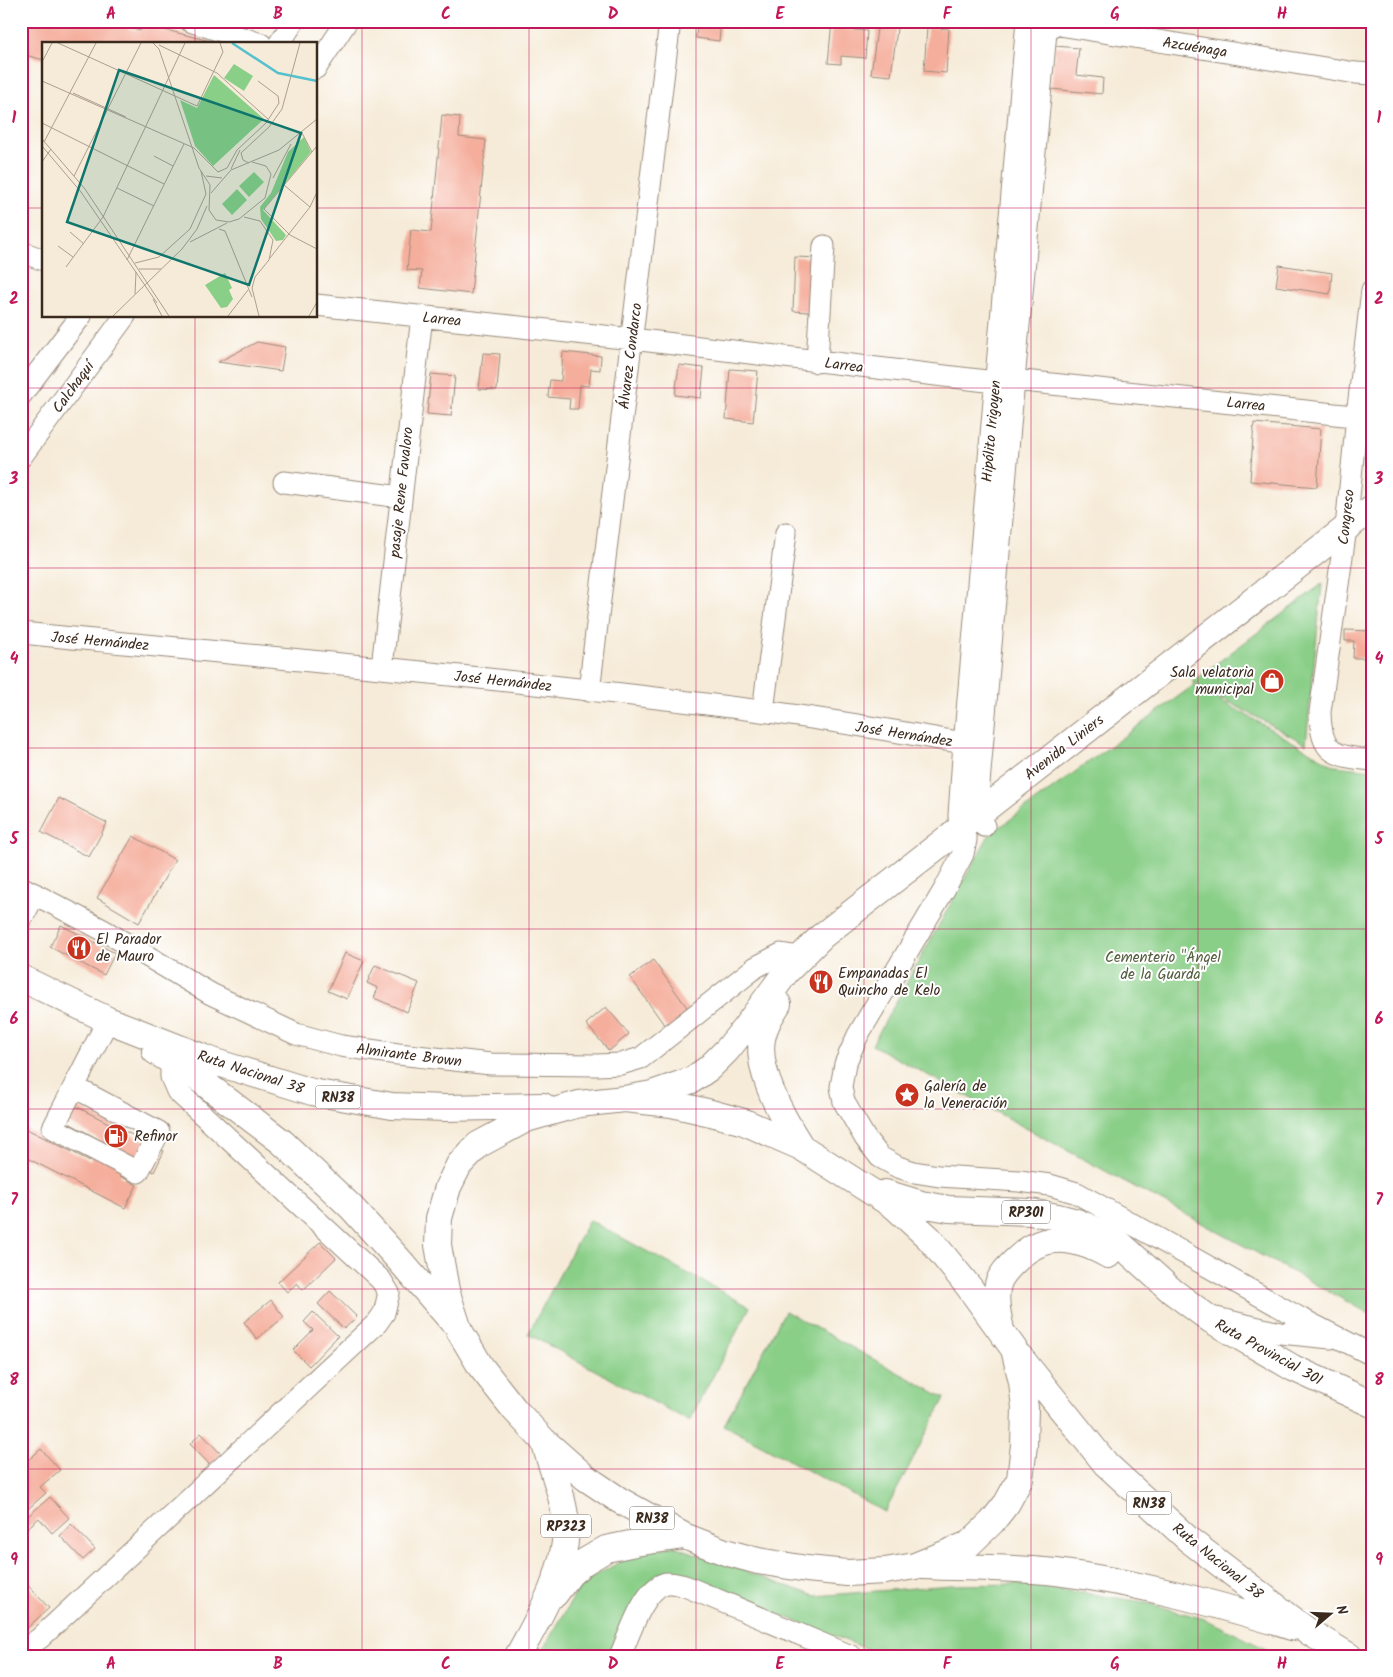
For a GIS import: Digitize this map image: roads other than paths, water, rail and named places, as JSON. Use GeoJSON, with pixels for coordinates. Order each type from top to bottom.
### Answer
{"type":"FeatureCollection","features":[{"type":"Feature","properties":{"kind":"main road","name":"Avenida Liniers"},"geometry":{"type":"LineString","coordinates":[[772,1002],[786,972],[822,936],[972,827],[1344,540],[1372,508]]}},
{"type":"Feature","properties":{"kind":"main road","name":"Avenida Liniers"},"geometry":{"type":"LineString","coordinates":[[1344,540],[1372,530]]}},
{"type":"Feature","properties":{"kind":"main road","name":"Avenida Liniers"},"geometry":{"type":"LineString","coordinates":[[772,1002],[826,950],[972,827]]}},
{"type":"Feature","properties":{"kind":"main road","name":"Ruta Nacional 38"},"geometry":{"type":"LineString","coordinates":[[21,978],[108,1020],[216,1062],[312,1092],[392,1106],[496,1108],[579,1104]]}},
{"type":"Feature","properties":{"kind":"main road"},"geometry":{"type":"LineString","coordinates":[[624,1099],[652,1094],[692,1080],[709,1068],[745,1028],[772,1002]]}},
{"type":"Feature","properties":{"kind":"main road"},"geometry":{"type":"LineString","coordinates":[[772,1002],[761,1041],[762,1060],[774,1099],[801,1148]]}},
{"type":"Feature","properties":{"kind":"main road","name":"Ruta Nacional 38"},"geometry":{"type":"LineString","coordinates":[[108,1020],[199,1079],[282,1142],[351,1207],[459,1330]]}},
{"type":"Feature","properties":{"kind":"main road","name":"RN38"},"geometry":{"type":"LineString","coordinates":[[624,1099],[672,1104],[712,1112],[744,1122],[801,1148],[894,1206],[929,1238],[969,1287],[1008,1340],[1022,1382],[1025,1408],[1024,1445],[1020,1479],[1007,1503],[992,1522],[969,1544],[914,1566],[885,1571],[847,1573],[758,1561],[725,1552],[684,1536],[619,1500],[586,1478],[544,1440],[514,1409],[481,1367],[459,1330],[446,1290],[438,1246],[439,1218],[448,1187],[459,1165],[478,1144],[526,1119],[579,1104],[624,1099]]}},
{"type":"Feature","properties":{"kind":"main road","name":"Ruta Provincial 301"},"geometry":{"type":"LineString","coordinates":[[859,1183],[921,1204],[949,1209],[1030,1212],[1058,1216],[1101,1232],[1119,1243],[1172,1291],[1203,1315],[1293,1368],[1372,1404]]}},
{"type":"Feature","properties":{"kind":"main road","name":"Ruta Provincial 301"},"geometry":{"type":"LineString","coordinates":[[1008,1340],[996,1304],[998,1283],[1005,1271],[1024,1252],[1041,1242],[1061,1238],[1084,1243],[1172,1291]]}},
{"type":"Feature","properties":{"kind":"main road","name":"Ruta Nacional 38"},"geometry":{"type":"LineString","coordinates":[[1008,1340],[1106,1464],[1189,1540],[1309,1632],[1349,1656]]}},
{"type":"Feature","properties":{"kind":"main road","name":"RP323"},"geometry":{"type":"LineString","coordinates":[[518,1656],[542,1611],[563,1555],[566,1530],[563,1506],[544,1440]]}},
{"type":"Feature","properties":{"kind":"main road","name":"RP323"},"geometry":{"type":"LineString","coordinates":[[542,1611],[570,1574],[584,1562],[606,1549],[684,1536]]}},
{"type":"Feature","properties":{"kind":"main road","name":"Ruta Nacional 38"},"geometry":{"type":"LineString","coordinates":[[914,1566],[1054,1572],[1136,1584],[1222,1606],[1309,1632]]}},
{"type":"Feature","properties":{"kind":"street"},"geometry":{"type":"LineString","coordinates":[[190,21],[255,42]]}},
{"type":"Feature","properties":{"kind":"street"},"geometry":{"type":"LineString","coordinates":[[280,42],[294,21]]}},
{"type":"Feature","properties":{"kind":"street"},"geometry":{"type":"LineString","coordinates":[[318,65],[347,21]]}},
{"type":"Feature","properties":{"kind":"street","name":"Álvarez Condarco"},"geometry":{"type":"LineString","coordinates":[[589,690],[670,21]]}},
{"type":"Feature","properties":{"kind":"street","name":"Azcuénaga"},"geometry":{"type":"LineString","coordinates":[[1039,22],[1366,75]]}},
{"type":"Feature","properties":{"kind":"street","name":"Hipólito Irigoyen"},"geometry":{"type":"LineString","coordinates":[[1039,22],[1004,381],[973,745],[978,795],[972,827],[963,854],[944,890],[858,1035],[845,1064],[841,1087],[844,1102],[865,1138],[880,1157],[898,1166],[914,1172],[939,1176],[1050,1185],[1077,1193],[1339,1339],[1372,1355]]}},
{"type":"Feature","properties":{"kind":"street"},"geometry":{"type":"LineString","coordinates":[[817,362],[824,246]]}},
{"type":"Feature","properties":{"kind":"street"},"geometry":{"type":"LineString","coordinates":[[21,252],[42,259]]}},
{"type":"Feature","properties":{"kind":"street","name":"Congreso"},"geometry":{"type":"LineString","coordinates":[[1372,290],[1364,417],[1344,540],[1320,712],[1320,730],[1324,743],[1336,753],[1346,757],[1372,760]]}},
{"type":"Feature","properties":{"kind":"street","name":"Larrea"},"geometry":{"type":"LineString","coordinates":[[318,305],[632,339],[817,362],[1364,417]]}},
{"type":"Feature","properties":{"kind":"street","name":"pasaje Rene Favaloro"},"geometry":{"type":"LineString","coordinates":[[382,668],[422,316]]}},
{"type":"Feature","properties":{"kind":"street"},"geometry":{"type":"LineString","coordinates":[[21,395],[79,318]]}},
{"type":"Feature","properties":{"kind":"street","name":"Calchaquí"},"geometry":{"type":"LineString","coordinates":[[21,457],[124,318]]}},
{"type":"Feature","properties":{"kind":"street"},"geometry":{"type":"LineString","coordinates":[[284,482],[401,497]]}},
{"type":"Feature","properties":{"kind":"street"},"geometry":{"type":"LineString","coordinates":[[764,711],[786,533]]}},
{"type":"Feature","properties":{"kind":"street","name":"José Hernández"},"geometry":{"type":"LineString","coordinates":[[21,634],[382,668],[589,690],[764,711],[973,745]]}},
{"type":"Feature","properties":{"kind":"street"},"geometry":{"type":"LineString","coordinates":[[21,920],[28,890]]}},
{"type":"Feature","properties":{"kind":"street","name":"Almirante Brown"},"geometry":{"type":"LineString","coordinates":[[28,890],[103,930],[211,994],[296,1034],[341,1046],[491,1064],[613,1065],[641,1058],[756,967],[782,954],[800,957]]}},
{"type":"Feature","properties":{"kind":"street"},"geometry":{"type":"LineString","coordinates":[[74,1087],[159,1132],[138,1172],[53,1128],[108,1020]]}},
{"type":"Feature","properties":{"kind":"street"},"geometry":{"type":"LineString","coordinates":[[21,1650],[40,1638],[377,1323],[384,1313],[389,1293],[381,1280],[177,1091],[171,1077],[171,1061]]}},
{"type":"Feature","properties":{"kind":"street"},"geometry":{"type":"LineString","coordinates":[[1203,1315],[1280,1333],[1339,1339]]}},
{"type":"Feature","properties":{"kind":"street"},"geometry":{"type":"LineString","coordinates":[[620,1656],[641,1608],[653,1590],[666,1582],[685,1586],[851,1656]]}},
{"type":"Feature","properties":{"kind":"place","name":"Sala velatoria municipal"},"geometry":{"type":"Point","coordinates":[1272,681]}},
{"type":"Feature","properties":{"kind":"place","name":"El Parador de Mauro"},"geometry":{"type":"Point","coordinates":[79,948]}},
{"type":"Feature","properties":{"kind":"place","name":"Empanadas El Quincho de Kelo"},"geometry":{"type":"Point","coordinates":[821,982]}},
{"type":"Feature","properties":{"kind":"place","name":"Galería de la Veneración"},"geometry":{"type":"Point","coordinates":[907,1095]}},
{"type":"Feature","properties":{"kind":"place","name":"Refinor"},"geometry":{"type":"Point","coordinates":[116,1136]}},
{"type":"Feature","properties":{"kind":"park label","name":"Cementerio \"Ángel de la Guarda\""},"geometry":{"type":"Point","coordinates":[1163,966]}}]}
